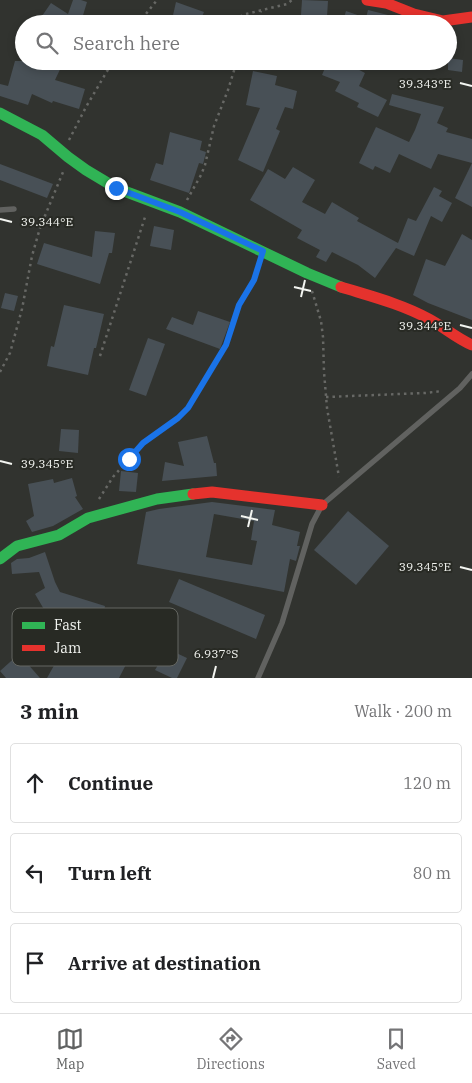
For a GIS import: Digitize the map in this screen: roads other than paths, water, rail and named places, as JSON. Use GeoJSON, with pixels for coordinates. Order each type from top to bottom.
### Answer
{"type":"FeatureCollection","features":[{"type":"Feature","properties":{"kind":"street"},"geometry":{"type":"LineString","coordinates":[[367,0],[386,3],[418,15]]}},
{"type":"Feature","properties":{"kind":"street"},"geometry":{"type":"LineString","coordinates":[[457,20],[472,17]]}},
{"type":"Feature","properties":{"kind":"street"},"geometry":{"type":"LineString","coordinates":[[0,113],[42,134],[65,155],[116,188],[180,212],[341,288],[406,308],[429,319],[472,345]]}},
{"type":"Feature","properties":{"kind":"street"},"geometry":{"type":"LineString","coordinates":[[0,560],[17,546],[59,535],[88,518],[157,499],[212,492],[322,505]]}},
{"type":"Feature","properties":{"kind":"lane"},"geometry":{"type":"LineString","coordinates":[[0,210],[14,209]]}},
{"type":"Feature","properties":{"kind":"lane"},"geometry":{"type":"LineString","coordinates":[[258,678],[282,623],[312,524],[322,505],[460,388],[472,374]]}}]}
